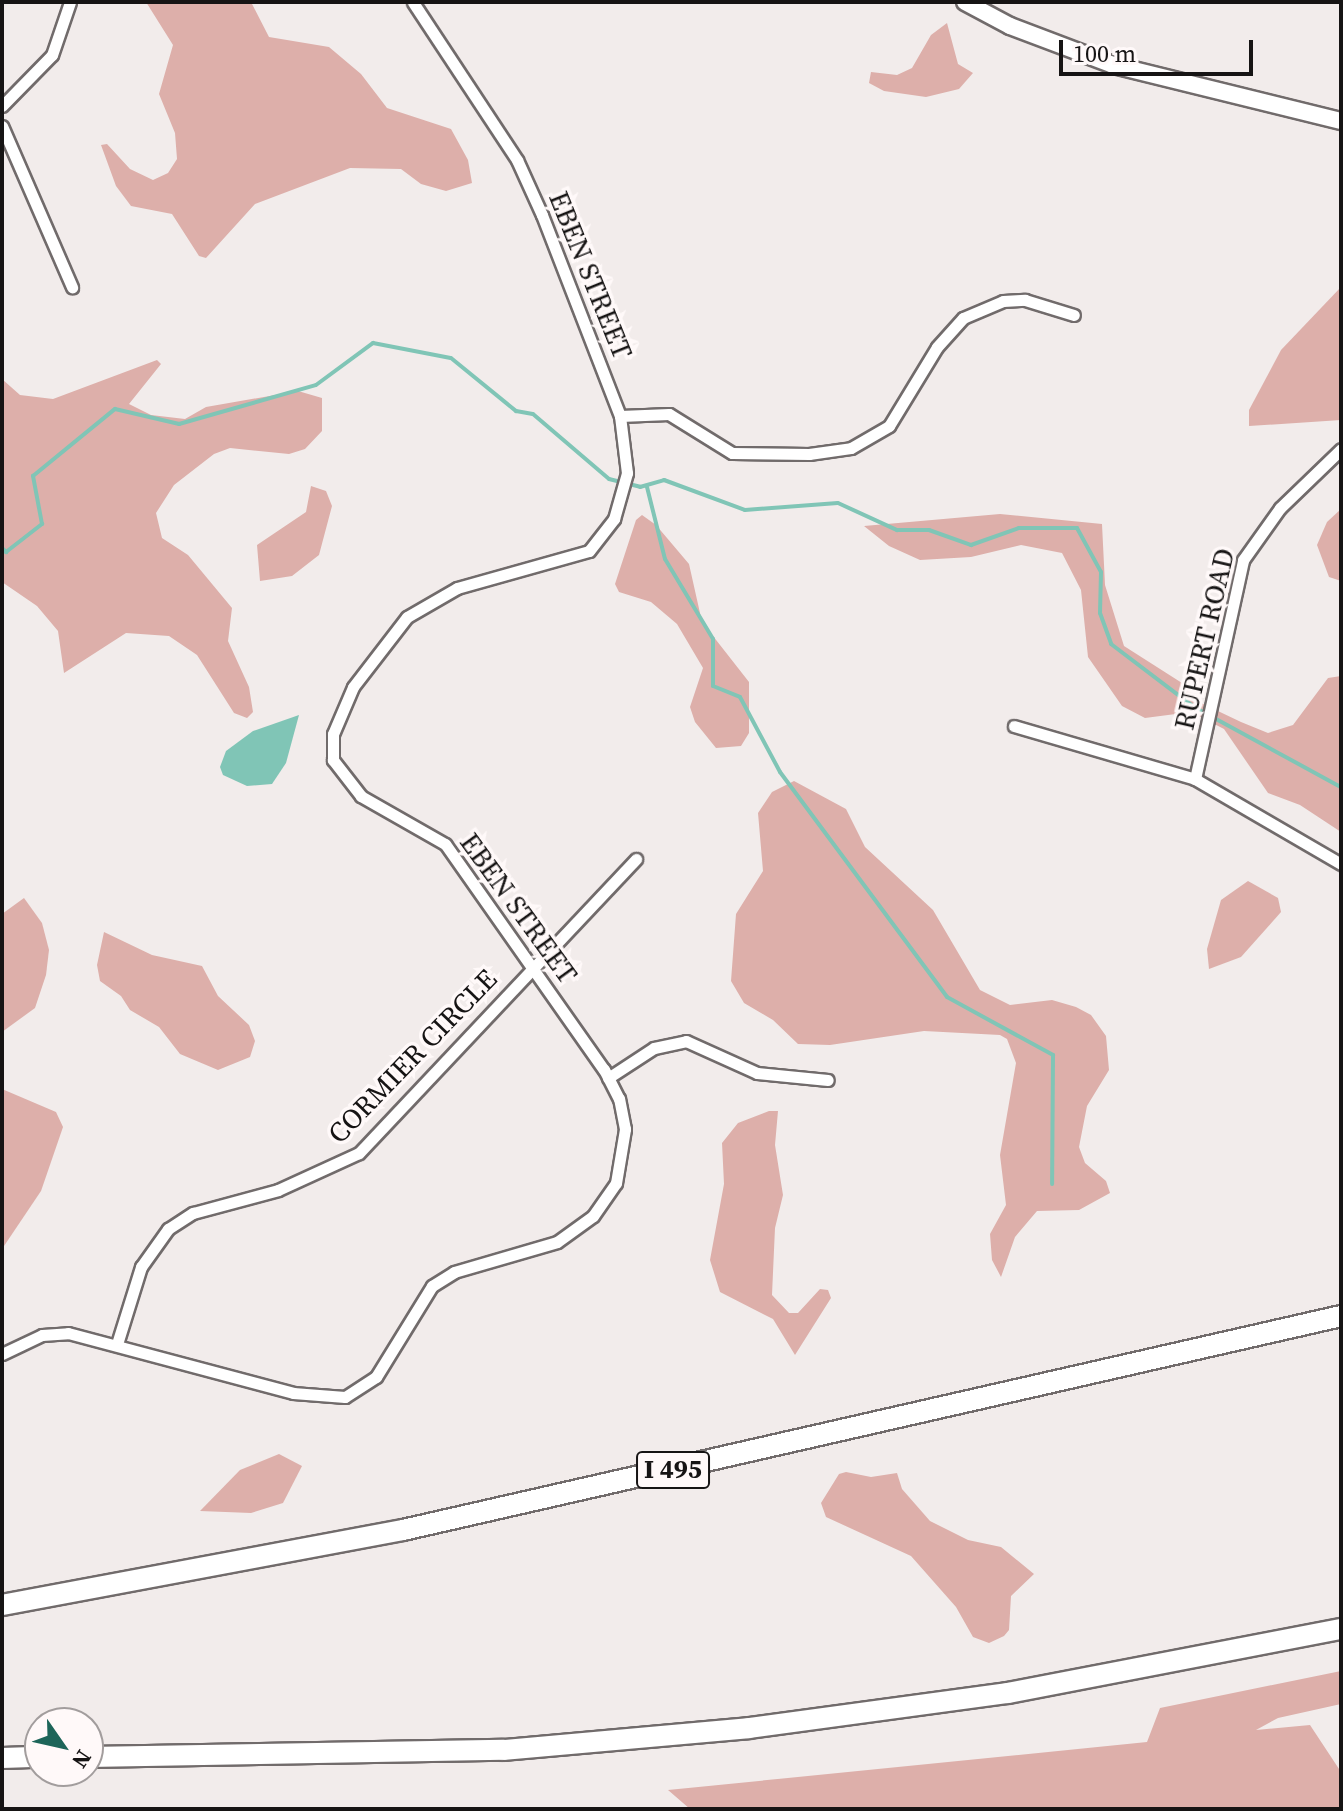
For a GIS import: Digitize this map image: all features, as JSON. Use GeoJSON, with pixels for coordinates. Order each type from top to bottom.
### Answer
{"type":"FeatureCollection","features":[{"type":"Feature","properties":{"kind":"highway","name":"I 495"},"geometry":{"type":"LineString","coordinates":[[2,1605],[403,1530],[1341,1316]]}},
{"type":"Feature","properties":{"kind":"highway"},"geometry":{"type":"LineString","coordinates":[[104,1757],[504,1750],[749,1728],[1008,1693],[1341,1629]]}},
{"type":"Feature","properties":{"kind":"highway"},"geometry":{"type":"LineString","coordinates":[[2,1758],[24,1757]]}},
{"type":"Feature","properties":{"kind":"main road"},"geometry":{"type":"LineString","coordinates":[[965,2],[1010,26],[1113,65],[1341,121]]}},
{"type":"Feature","properties":{"kind":"street"},"geometry":{"type":"LineString","coordinates":[[2,106],[52,55],[70,2]]}},
{"type":"Feature","properties":{"kind":"street","name":"EBEN STREET"},"geometry":{"type":"LineString","coordinates":[[2,1354],[55,1333],[117,1344],[305,1395],[330,1399],[355,1393],[376,1377],[415,1307],[442,1278],[557,1242],[602,1206],[616,1183],[625,1142],[619,1099],[608,1078],[445,844],[351,788],[333,760],[333,734],[367,663],[407,617],[457,588],[589,551],[614,519],[627,473],[620,416],[517,160],[413,2]]}},
{"type":"Feature","properties":{"kind":"street"},"geometry":{"type":"LineString","coordinates":[[2,126],[72,287]]}},
{"type":"Feature","properties":{"kind":"street"},"geometry":{"type":"LineString","coordinates":[[620,416],[669,414],[732,453],[809,454],[851,448],[889,426],[937,347],[963,318],[1003,301],[1025,300],[1074,315]]}},
{"type":"Feature","properties":{"kind":"street","name":"RUPERT ROAD"},"geometry":{"type":"LineString","coordinates":[[1195,779],[1215,706],[1251,542],[1341,449]]}},
{"type":"Feature","properties":{"kind":"street"},"geometry":{"type":"LineString","coordinates":[[1014,726],[1195,779],[1341,864]]}},
{"type":"Feature","properties":{"kind":"street","name":"CORMIER CIRCLE"},"geometry":{"type":"LineString","coordinates":[[117,1344],[141,1267],[168,1229],[193,1213],[278,1190],[359,1153],[531,965],[636,859]]}},
{"type":"Feature","properties":{"kind":"street"},"geometry":{"type":"LineString","coordinates":[[608,1078],[654,1048],[686,1041],[757,1073],[828,1080]]}},
{"type":"Feature","properties":{"kind":"shaded area"},"geometry":{"type":"Polygon","coordinates":[[[146,2],[251,2],[269,37],[329,47],[361,74],[387,108],[451,129],[468,160],[472,183],[446,191],[421,184],[401,169],[350,168],[255,204],[206,258],[199,256],[172,214],[131,206],[116,186],[101,145],[107,144],[130,169],[153,180],[168,173],[177,159],[175,133],[159,94],[173,45],[146,2]]]}},
{"type":"Feature","properties":{"kind":"shaded area"},"geometry":{"type":"Polygon","coordinates":[[[947,23],[958,64],[973,73],[959,89],[926,97],[884,91],[869,83],[871,72],[897,75],[912,68],[931,35],[947,23]]]}},
{"type":"Feature","properties":{"kind":"shaded area"},"geometry":{"type":"Polygon","coordinates":[[[1341,287],[1341,420],[1249,426],[1249,410],[1281,350],[1341,287]]]}},
{"type":"Feature","properties":{"kind":"shaded area"},"geometry":{"type":"Polygon","coordinates":[[[157,360],[161,364],[129,404],[151,415],[185,419],[206,407],[298,391],[322,398],[322,431],[305,449],[289,454],[230,448],[214,454],[174,485],[156,513],[162,538],[188,555],[232,608],[228,641],[249,687],[253,712],[247,718],[234,713],[197,655],[169,636],[126,633],[64,673],[58,631],[37,606],[2,582],[2,379],[20,395],[53,399],[157,360]]]}},
{"type":"Feature","properties":{"kind":"shaded area"},"geometry":{"type":"Polygon","coordinates":[[[311,486],[326,491],[332,506],[319,555],[292,576],[260,581],[257,545],[306,512],[311,486]]]}},
{"type":"Feature","properties":{"kind":"shaded area"},"geometry":{"type":"Polygon","coordinates":[[[1341,509],[1341,581],[1329,577],[1317,545],[1327,522],[1341,509]]]}},
{"type":"Feature","properties":{"kind":"shaded area"},"geometry":{"type":"Polygon","coordinates":[[[1000,514],[1102,524],[1105,585],[1124,646],[1182,683],[1199,702],[1241,722],[1268,733],[1293,725],[1328,678],[1341,676],[1341,832],[1300,805],[1268,793],[1224,729],[1191,712],[1145,718],[1122,706],[1088,657],[1081,590],[1062,553],[1021,545],[971,557],[920,560],[889,546],[864,526],[1000,514]]]}},
{"type":"Feature","properties":{"kind":"shaded area"},"geometry":{"type":"Polygon","coordinates":[[[642,515],[656,525],[689,564],[702,622],[749,682],[749,733],[741,746],[716,748],[695,722],[690,707],[703,668],[677,624],[651,602],[619,592],[615,584],[636,520],[642,515]]]}},
{"type":"Feature","properties":{"kind":"shaded area"},"geometry":{"type":"Polygon","coordinates":[[[299,715],[286,763],[272,784],[247,786],[223,775],[220,767],[226,751],[253,731],[299,715]]]}},
{"type":"Feature","properties":{"kind":"shaded area"},"geometry":{"type":"Polygon","coordinates":[[[794,781],[846,809],[865,847],[933,910],[980,990],[1010,1005],[1052,1000],[1076,1007],[1091,1015],[1106,1036],[1109,1070],[1087,1106],[1079,1147],[1085,1163],[1106,1181],[1110,1193],[1079,1210],[1037,1211],[1015,1237],[1001,1277],[992,1260],[990,1234],[1006,1205],[1000,1155],[1016,1063],[1007,1039],[1000,1035],[924,1031],[830,1045],[798,1044],[773,1020],[744,1003],[731,981],[736,914],[763,871],[758,813],[772,792],[794,781]]]}},
{"type":"Feature","properties":{"kind":"shaded area"},"geometry":{"type":"Polygon","coordinates":[[[1248,881],[1278,898],[1281,912],[1241,957],[1209,969],[1207,949],[1221,900],[1248,881]]]}},
{"type":"Feature","properties":{"kind":"shaded area"},"geometry":{"type":"Polygon","coordinates":[[[24,898],[42,923],[49,950],[46,975],[35,1008],[2,1032],[2,914],[24,898]]]}},
{"type":"Feature","properties":{"kind":"shaded area"},"geometry":{"type":"Polygon","coordinates":[[[104,932],[152,955],[202,966],[218,996],[249,1025],[255,1041],[250,1057],[218,1070],[180,1054],[159,1027],[130,1010],[121,996],[100,981],[97,965],[104,932]]]}},
{"type":"Feature","properties":{"kind":"shaded area"},"geometry":{"type":"Polygon","coordinates":[[[2,1089],[56,1112],[63,1127],[41,1191],[2,1249],[2,1089]]]}},
{"type":"Feature","properties":{"kind":"shaded area"},"geometry":{"type":"Polygon","coordinates":[[[769,1111],[778,1111],[775,1145],[783,1195],[775,1228],[772,1295],[789,1313],[798,1313],[820,1289],[828,1290],[831,1298],[795,1355],[773,1319],[720,1292],[710,1260],[724,1184],[722,1143],[738,1123],[769,1111]]]}},
{"type":"Feature","properties":{"kind":"shaded area"},"geometry":{"type":"Polygon","coordinates":[[[279,1454],[302,1466],[283,1503],[251,1513],[200,1511],[240,1470],[279,1454]]]}},
{"type":"Feature","properties":{"kind":"shaded area"},"geometry":{"type":"Polygon","coordinates":[[[846,1472],[871,1477],[897,1473],[902,1489],[930,1521],[968,1540],[1001,1547],[1034,1574],[1011,1596],[1009,1630],[1004,1636],[989,1643],[973,1637],[956,1607],[911,1556],[826,1517],[821,1503],[839,1474],[846,1472]]]}},
{"type":"Feature","properties":{"kind":"shaded area"},"geometry":{"type":"Polygon","coordinates":[[[1341,1671],[1341,1704],[1278,1718],[1256,1730],[1310,1725],[1341,1772],[1341,1809],[690,1809],[668,1790],[1147,1742],[1160,1708],[1341,1671]]]}},
{"type":"Feature","properties":{"kind":"waterway"},"geometry":{"type":"LineString","coordinates":[[2,548],[6,552],[42,524],[33,476],[115,409],[179,424],[316,385],[373,343],[451,358],[516,411],[533,414],[609,479],[640,487],[664,480],[745,510],[838,503],[897,530],[929,530],[971,545],[1019,528],[1077,528],[1101,572],[1100,613],[1111,644],[1194,707],[1341,787]]}},
{"type":"Feature","properties":{"kind":"waterway"},"geometry":{"type":"LineString","coordinates":[[647,487],[665,559],[713,639],[713,686],[740,697],[780,772],[947,997],[1053,1055],[1052,1184]]}}]}
